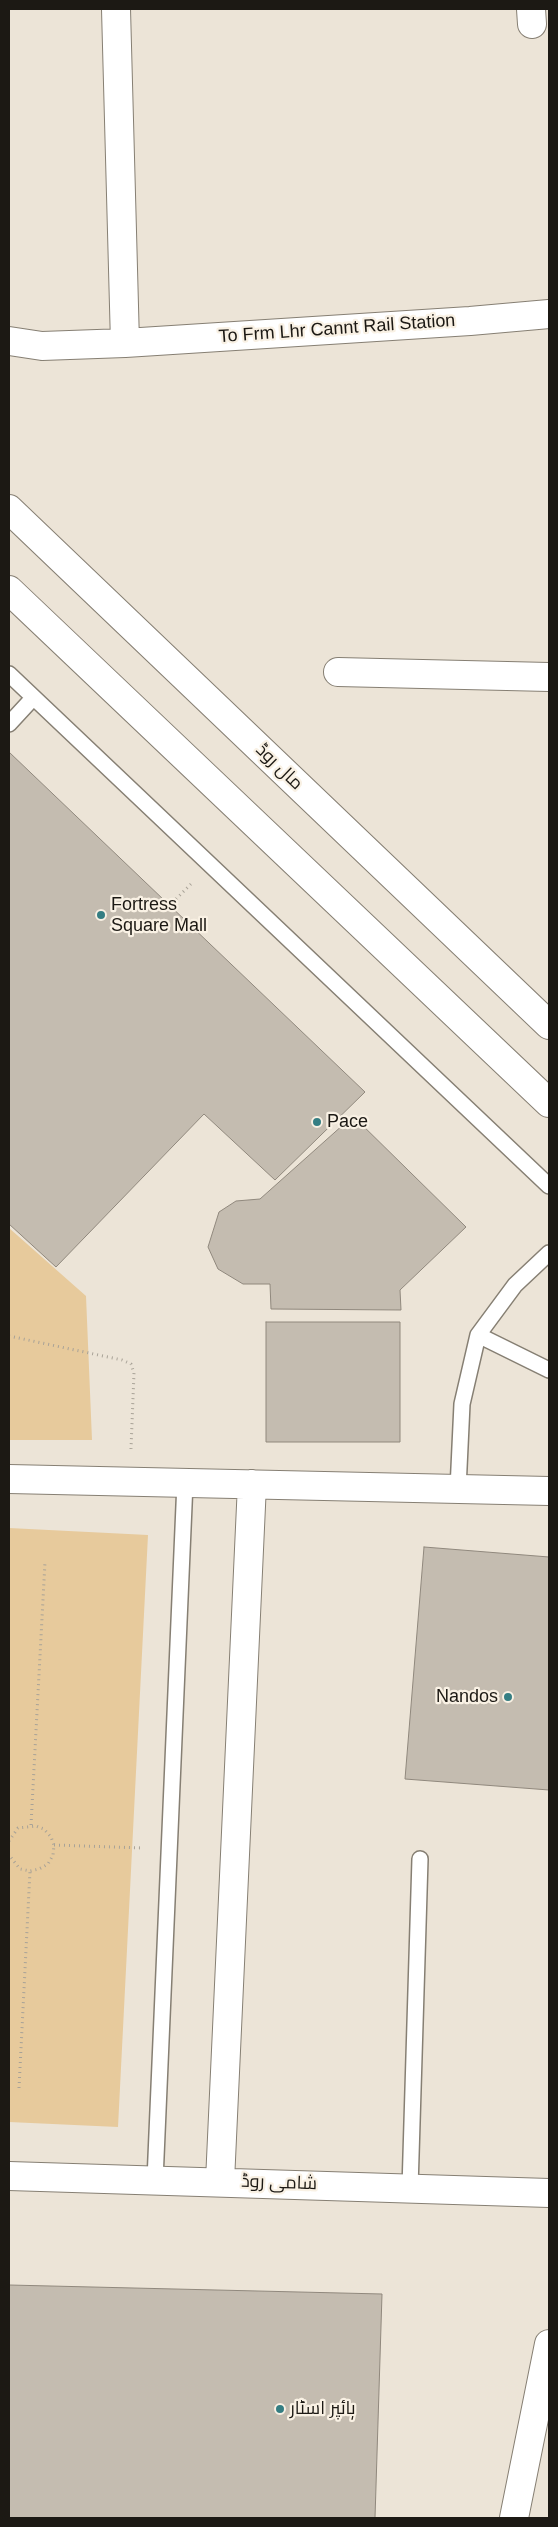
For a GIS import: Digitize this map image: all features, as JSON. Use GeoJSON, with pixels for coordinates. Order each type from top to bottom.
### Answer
{"type":"FeatureCollection","features":[{"type":"Feature","properties":{"kind":"street"},"geometry":{"type":"LineString","coordinates":[[116,9],[125,343]]}},
{"type":"Feature","properties":{"kind":"street","name":"To Frm Lhr Cannt Rail Station"},"geometry":{"type":"LineString","coordinates":[[9,341],[42,346],[125,343],[470,321],[549,314]]}},
{"type":"Feature","properties":{"kind":"street","name":"مال روڈ"},"geometry":{"type":"LineString","coordinates":[[9,509],[549,1025]]}},
{"type":"Feature","properties":{"kind":"street"},"geometry":{"type":"LineString","coordinates":[[9,590],[549,1103]]}},
{"type":"Feature","properties":{"kind":"street"},"geometry":{"type":"LineString","coordinates":[[338,672],[549,677]]}},
{"type":"Feature","properties":{"kind":"street"},"geometry":{"type":"LineString","coordinates":[[9,1479],[549,1492]]}},
{"type":"Feature","properties":{"kind":"street"},"geometry":{"type":"LineString","coordinates":[[220,2181],[252,1484]]}},
{"type":"Feature","properties":{"kind":"street","name":"شامی روڈ"},"geometry":{"type":"LineString","coordinates":[[9,2176],[549,2192]]}},
{"type":"Feature","properties":{"kind":"street"},"geometry":{"type":"LineString","coordinates":[[514,2518],[549,2344]]}},
{"type":"Feature","properties":{"kind":"lane"},"geometry":{"type":"LineString","coordinates":[[9,674],[549,1186]]}},
{"type":"Feature","properties":{"kind":"lane"},"geometry":{"type":"LineString","coordinates":[[9,724],[33,698]]}},
{"type":"Feature","properties":{"kind":"lane"},"geometry":{"type":"LineString","coordinates":[[458,1489],[462,1404],[478,1335],[515,1285],[549,1253]]}},
{"type":"Feature","properties":{"kind":"lane"},"geometry":{"type":"LineString","coordinates":[[478,1335],[549,1370]]}},
{"type":"Feature","properties":{"kind":"lane"},"geometry":{"type":"LineString","coordinates":[[154,2180],[185,1482]]}},
{"type":"Feature","properties":{"kind":"lane"},"geometry":{"type":"LineString","coordinates":[[410,2188],[420,1860]]}},
{"type":"Feature","properties":{"kind":"path"},"geometry":{"type":"LineString","coordinates":[[169,906],[210,865]]}},
{"type":"Feature","properties":{"kind":"path"},"geometry":{"type":"LineString","coordinates":[[9,1336],[122,1360],[131,1364],[134,1372],[130,1482]]}},
{"type":"Feature","properties":{"kind":"path"},"geometry":{"type":"LineString","coordinates":[[32,1825],[45,1562]]}},
{"type":"Feature","properties":{"kind":"path"},"geometry":{"type":"LineString","coordinates":[[9,1841],[18,1828],[32,1825],[44,1829],[51,1837],[54,1845],[53,1855],[48,1864],[39,1870],[20,1869],[9,1855]]}},
{"type":"Feature","properties":{"kind":"path"},"geometry":{"type":"LineString","coordinates":[[54,1845],[169,1850]]}},
{"type":"Feature","properties":{"kind":"path"},"geometry":{"type":"LineString","coordinates":[[19,2088],[30,1871]]}},
{"type":"Feature","properties":{"kind":"shaded area"},"geometry":{"type":"Polygon","coordinates":[[[9,1228],[86,1296],[92,1440],[9,1440],[9,1228]]]}},
{"type":"Feature","properties":{"kind":"shaded area"},"geometry":{"type":"Polygon","coordinates":[[[9,1528],[148,1535],[118,2127],[9,2122],[9,1528]]]}},
{"type":"Feature","properties":{"kind":"building"},"geometry":{"type":"Polygon","coordinates":[[[9,752],[365,1092],[275,1180],[204,1114],[56,1267],[9,1224],[9,752]]]}},
{"type":"Feature","properties":{"kind":"building"},"geometry":{"type":"Polygon","coordinates":[[[353,1116],[466,1227],[400,1290],[401,1310],[271,1309],[270,1284],[243,1284],[218,1269],[208,1247],[219,1212],[236,1201],[260,1199],[353,1116]]]}},
{"type":"Feature","properties":{"kind":"building"},"geometry":{"type":"Polygon","coordinates":[[[266,1322],[400,1322],[400,1442],[266,1442],[266,1322]]]}},
{"type":"Feature","properties":{"kind":"building"},"geometry":{"type":"Polygon","coordinates":[[[424,1547],[549,1557],[549,1790],[405,1779],[424,1547]]]}},
{"type":"Feature","properties":{"kind":"building"},"geometry":{"type":"Polygon","coordinates":[[[9,2285],[382,2294],[375,2518],[9,2518],[9,2285]]]}},
{"type":"Feature","properties":{"kind":"place","name":"Fortress Square Mall"},"geometry":{"type":"Point","coordinates":[101,915]}},
{"type":"Feature","properties":{"kind":"place","name":"Pace"},"geometry":{"type":"Point","coordinates":[317,1122]}},
{"type":"Feature","properties":{"kind":"place","name":"Nandos"},"geometry":{"type":"Point","coordinates":[508,1697]}},
{"type":"Feature","properties":{"kind":"place","name":"ہائپر اسٹار"},"geometry":{"type":"Point","coordinates":[280,2409]}}]}
